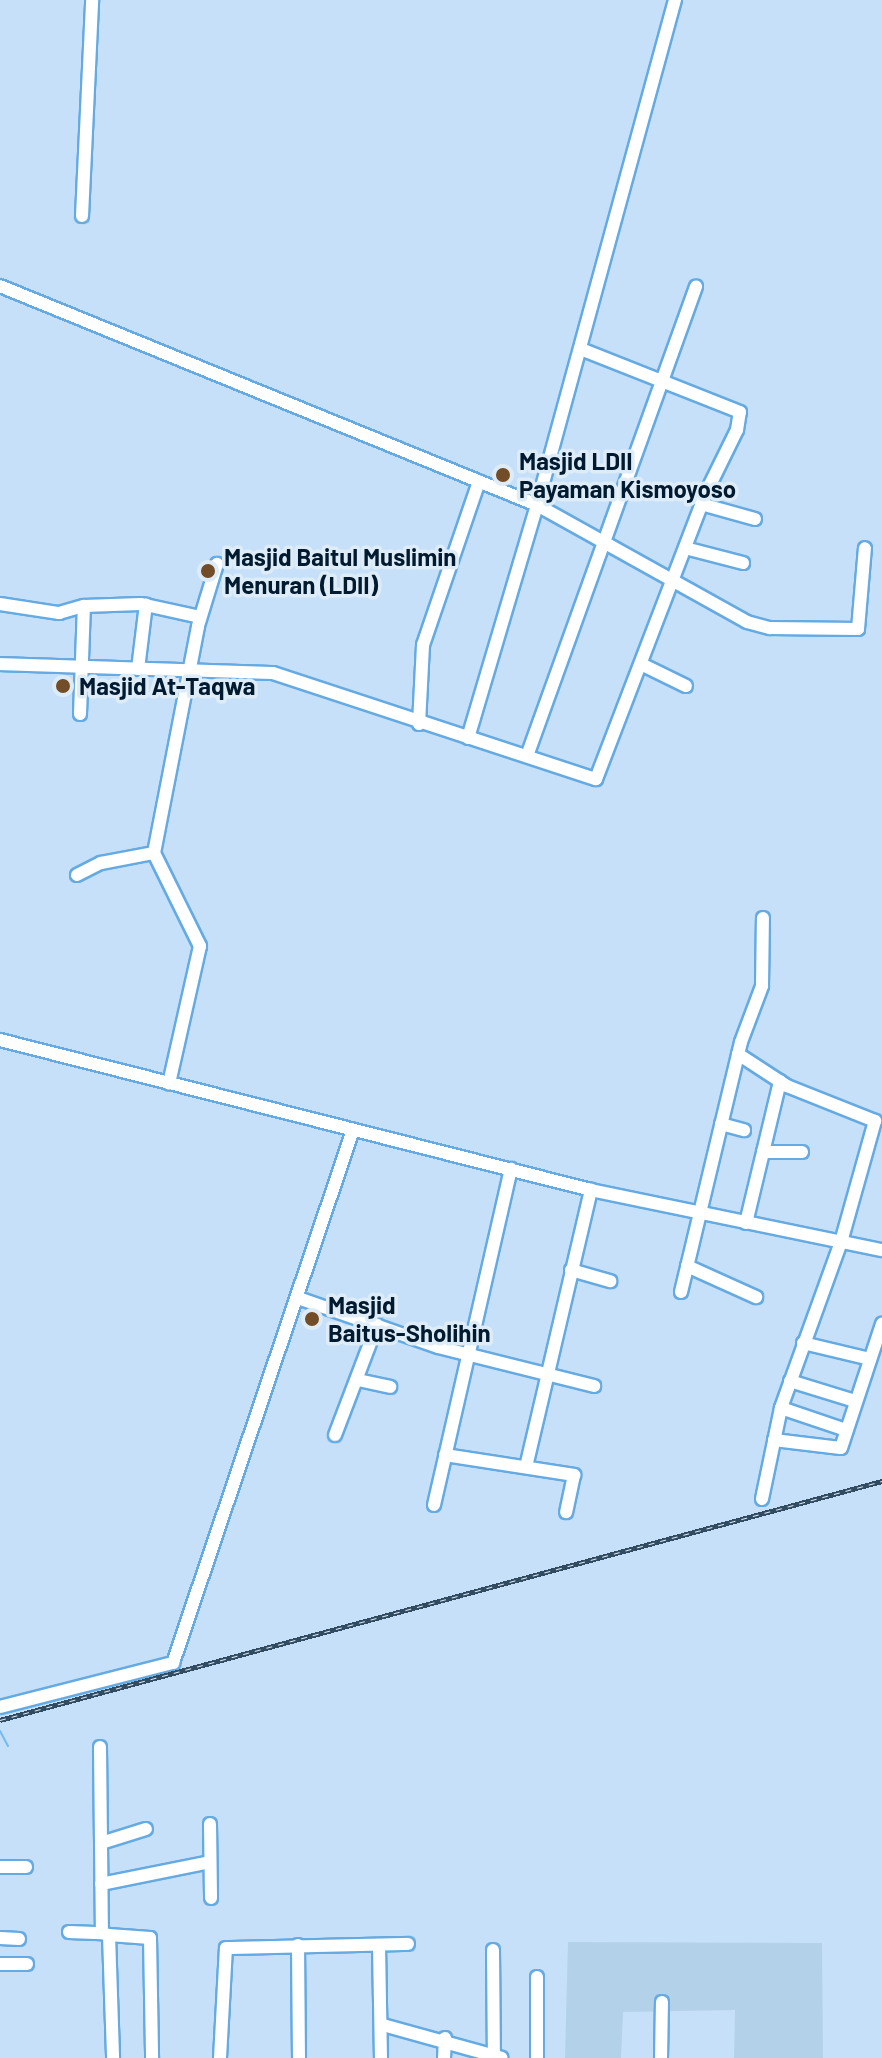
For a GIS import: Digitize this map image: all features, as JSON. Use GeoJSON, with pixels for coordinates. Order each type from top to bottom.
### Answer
{"type":"FeatureCollection","features":[{"type":"Feature","properties":{"kind":"street"},"geometry":{"type":"LineString","coordinates":[[82,216],[92,0]]}},
{"type":"Feature","properties":{"kind":"street"},"geometry":{"type":"LineString","coordinates":[[468,738],[581,349],[675,0]]}},
{"type":"Feature","properties":{"kind":"street"},"geometry":{"type":"LineString","coordinates":[[0,286],[537,505],[676,580],[723,611],[770,628],[854,631],[865,548]]}},
{"type":"Feature","properties":{"kind":"street"},"geometry":{"type":"LineString","coordinates":[[527,756],[696,286]]}},
{"type":"Feature","properties":{"kind":"street"},"geometry":{"type":"LineString","coordinates":[[0,664],[273,673],[419,724],[596,779],[676,580],[701,504],[737,430],[740,412],[581,349]]}},
{"type":"Feature","properties":{"kind":"street"},"geometry":{"type":"LineString","coordinates":[[419,724],[423,645],[479,481]]}},
{"type":"Feature","properties":{"kind":"street"},"geometry":{"type":"LineString","coordinates":[[701,504],[755,519]]}},
{"type":"Feature","properties":{"kind":"street"},"geometry":{"type":"LineString","coordinates":[[685,548],[743,563]]}},
{"type":"Feature","properties":{"kind":"street"},"geometry":{"type":"LineString","coordinates":[[169,1084],[200,946],[154,853],[200,617],[217,564]]}},
{"type":"Feature","properties":{"kind":"street"},"geometry":{"type":"LineString","coordinates":[[0,604],[59,613],[84,606],[146,604],[200,617]]}},
{"type":"Feature","properties":{"kind":"street"},"geometry":{"type":"LineString","coordinates":[[138,669],[146,604]]}},
{"type":"Feature","properties":{"kind":"street"},"geometry":{"type":"LineString","coordinates":[[80,714],[84,606]]}},
{"type":"Feature","properties":{"kind":"street"},"geometry":{"type":"LineString","coordinates":[[641,664],[686,686]]}},
{"type":"Feature","properties":{"kind":"street"},"geometry":{"type":"LineString","coordinates":[[77,875],[101,863],[154,853]]}},
{"type":"Feature","properties":{"kind":"street"},"geometry":{"type":"LineString","coordinates":[[681,1292],[738,1054],[762,986],[763,918]]}},
{"type":"Feature","properties":{"kind":"street"},"geometry":{"type":"LineString","coordinates":[[0,1040],[591,1190],[882,1250]]}},
{"type":"Feature","properties":{"kind":"street"},"geometry":{"type":"LineString","coordinates":[[738,1054],[780,1081],[875,1121],[841,1242],[781,1408],[762,1499]]}},
{"type":"Feature","properties":{"kind":"street"},"geometry":{"type":"LineString","coordinates":[[746,1223],[780,1081]]}},
{"type":"Feature","properties":{"kind":"street"},"geometry":{"type":"LineString","coordinates":[[721,1124],[744,1130]]}},
{"type":"Feature","properties":{"kind":"street"},"geometry":{"type":"LineString","coordinates":[[0,1707],[173,1663],[353,1130]]}},
{"type":"Feature","properties":{"kind":"street"},"geometry":{"type":"LineString","coordinates":[[763,1152],[802,1152]]}},
{"type":"Feature","properties":{"kind":"street"},"geometry":{"type":"LineString","coordinates":[[434,1505],[511,1169]]}},
{"type":"Feature","properties":{"kind":"street"},"geometry":{"type":"LineString","coordinates":[[526,1467],[591,1190]]}},
{"type":"Feature","properties":{"kind":"street"},"geometry":{"type":"LineString","coordinates":[[687,1266],[756,1297]]}},
{"type":"Feature","properties":{"kind":"street"},"geometry":{"type":"LineString","coordinates":[[571,1270],[610,1281]]}},
{"type":"Feature","properties":{"kind":"street"},"geometry":{"type":"LineString","coordinates":[[298,1298],[467,1352],[594,1386]]}},
{"type":"Feature","properties":{"kind":"street"},"geometry":{"type":"LineString","coordinates":[[774,1440],[839,1449],[882,1324]]}},
{"type":"Feature","properties":{"kind":"street"},"geometry":{"type":"LineString","coordinates":[[335,1435],[377,1325]]}},
{"type":"Feature","properties":{"kind":"street"},"geometry":{"type":"LineString","coordinates":[[803,1343],[870,1359]]}},
{"type":"Feature","properties":{"kind":"street"},"geometry":{"type":"LineString","coordinates":[[358,1380],[390,1387]]}},
{"type":"Feature","properties":{"kind":"street"},"geometry":{"type":"LineString","coordinates":[[790,1381],[855,1401]]}},
{"type":"Feature","properties":{"kind":"street"},"geometry":{"type":"LineString","coordinates":[[781,1408],[846,1430]]}},
{"type":"Feature","properties":{"kind":"street"},"geometry":{"type":"LineString","coordinates":[[445,1455],[574,1475],[566,1512]]}},
{"type":"Feature","properties":{"kind":"street"},"geometry":{"type":"LineString","coordinates":[[100,1747],[101,1884],[113,2058]]}},
{"type":"Feature","properties":{"kind":"street"},"geometry":{"type":"LineString","coordinates":[[210,1824],[211,1898]]}},
{"type":"Feature","properties":{"kind":"street"},"geometry":{"type":"LineString","coordinates":[[101,1843],[146,1829]]}},
{"type":"Feature","properties":{"kind":"street"},"geometry":{"type":"LineString","coordinates":[[101,1884],[210,1862]]}},
{"type":"Feature","properties":{"kind":"street"},"geometry":{"type":"LineString","coordinates":[[0,1867],[26,1867]]}},
{"type":"Feature","properties":{"kind":"street"},"geometry":{"type":"LineString","coordinates":[[69,1932],[150,1938],[152,2058]]}},
{"type":"Feature","properties":{"kind":"street"},"geometry":{"type":"LineString","coordinates":[[0,1938],[19,1939]]}},
{"type":"Feature","properties":{"kind":"street"},"geometry":{"type":"LineString","coordinates":[[220,2058],[223,1951],[298,1945],[408,1944]]}},
{"type":"Feature","properties":{"kind":"street"},"geometry":{"type":"LineString","coordinates":[[298,1945],[299,2058]]}},
{"type":"Feature","properties":{"kind":"street"},"geometry":{"type":"LineString","coordinates":[[379,1945],[383,2025],[381,2058]]}},
{"type":"Feature","properties":{"kind":"street"},"geometry":{"type":"LineString","coordinates":[[383,2025],[445,2038],[498,2057],[493,1950]]}},
{"type":"Feature","properties":{"kind":"street"},"geometry":{"type":"LineString","coordinates":[[0,1964],[27,1964]]}},
{"type":"Feature","properties":{"kind":"street"},"geometry":{"type":"LineString","coordinates":[[537,1977],[537,2058]]}},
{"type":"Feature","properties":{"kind":"street"},"geometry":{"type":"LineString","coordinates":[[661,2058],[662,2002]]}},
{"type":"Feature","properties":{"kind":"street"},"geometry":{"type":"LineString","coordinates":[[444,2058],[445,2038]]}},
{"type":"Feature","properties":{"kind":"shaded area"},"geometry":{"type":"Polygon","coordinates":[[[568,1942],[822,1943],[823,2058],[734,2058],[735,2010],[623,2012],[621,2058],[565,2058],[568,1942]]]}},
{"type":"Feature","properties":{"kind":"waterway"},"geometry":{"type":"LineString","coordinates":[[0,1731],[8,1746]]}},
{"type":"Feature","properties":{"kind":"railway"},"geometry":{"type":"LineString","coordinates":[[0,1720],[882,1481]]}},
{"type":"Feature","properties":{"kind":"place","name":"Masjid LDII Payaman Kismoyoso"},"geometry":{"type":"Point","coordinates":[503,475]}},
{"type":"Feature","properties":{"kind":"place","name":"Masjid Baitul Muslimin Menuran (LDII)"},"geometry":{"type":"Point","coordinates":[208,571]}},
{"type":"Feature","properties":{"kind":"place","name":"Masjid At-Taqwa"},"geometry":{"type":"Point","coordinates":[63,686]}},
{"type":"Feature","properties":{"kind":"place","name":"Masjid Baitus-Sholihin"},"geometry":{"type":"Point","coordinates":[312,1319]}}]}
